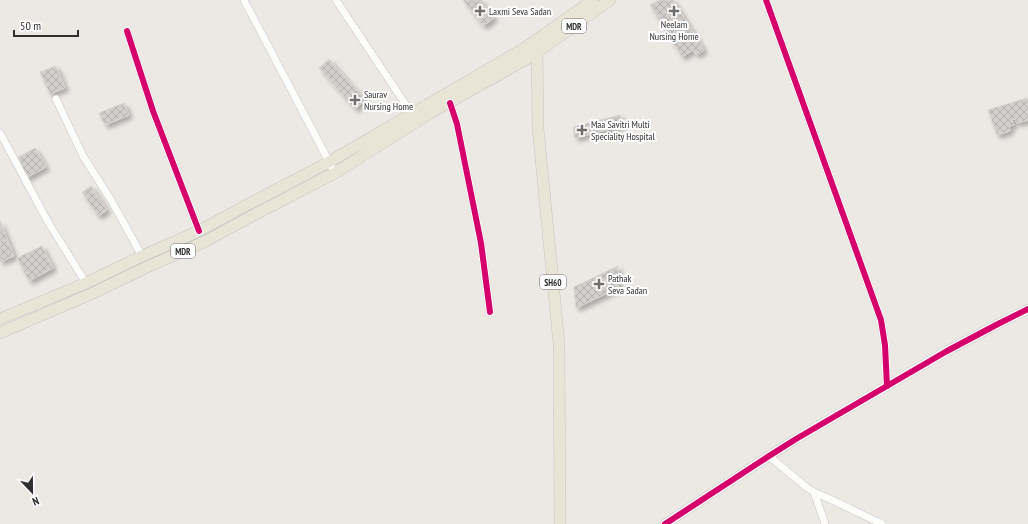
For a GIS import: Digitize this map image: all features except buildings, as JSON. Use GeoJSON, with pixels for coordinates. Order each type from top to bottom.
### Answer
{"type":"FeatureCollection","features":[{"type":"Feature","properties":{"kind":"main road","name":"MDR"},"geometry":{"type":"LineString","coordinates":[[0,319],[86,283],[199,231],[329,162],[354,147],[377,141],[450,103],[532,56],[537,47],[593,0]]}},
{"type":"Feature","properties":{"kind":"main road","name":"MDR"},"geometry":{"type":"LineString","coordinates":[[0,333],[91,294],[204,242],[335,173],[360,159],[377,141],[412,114],[537,47],[610,0]]}},
{"type":"Feature","properties":{"kind":"main road","name":"SH60"},"geometry":{"type":"LineString","coordinates":[[537,47],[538,128],[559,344],[560,524]]}},
{"type":"Feature","properties":{"kind":"street"},"geometry":{"type":"LineString","coordinates":[[244,0],[335,173]]}},
{"type":"Feature","properties":{"kind":"street"},"geometry":{"type":"LineString","coordinates":[[336,0],[412,114]]}},
{"type":"Feature","properties":{"kind":"street"},"geometry":{"type":"LineString","coordinates":[[766,0],[881,320],[885,345],[887,386]]}},
{"type":"Feature","properties":{"kind":"street"},"geometry":{"type":"LineString","coordinates":[[127,31],[153,111],[199,231]]}},
{"type":"Feature","properties":{"kind":"street"},"geometry":{"type":"LineString","coordinates":[[56,99],[83,156],[111,200],[142,256]]}},
{"type":"Feature","properties":{"kind":"street"},"geometry":{"type":"LineString","coordinates":[[450,103],[457,124],[481,243],[490,312]]}},
{"type":"Feature","properties":{"kind":"street"},"geometry":{"type":"LineString","coordinates":[[0,133],[48,222],[86,283]]}},
{"type":"Feature","properties":{"kind":"street"},"geometry":{"type":"LineString","coordinates":[[665,524],[769,456],[887,386],[947,351],[1028,309]]}},
{"type":"Feature","properties":{"kind":"street"},"geometry":{"type":"LineString","coordinates":[[769,456],[814,492],[882,524]]}},
{"type":"Feature","properties":{"kind":"street"},"geometry":{"type":"LineString","coordinates":[[814,492],[825,524]]}},
{"type":"Feature","properties":{"kind":"cycle path"},"geometry":{"type":"LineString","coordinates":[[766,0],[881,320],[885,345],[887,386]]}},
{"type":"Feature","properties":{"kind":"cycle path"},"geometry":{"type":"LineString","coordinates":[[127,31],[153,111],[199,231]]}},
{"type":"Feature","properties":{"kind":"cycle path"},"geometry":{"type":"LineString","coordinates":[[450,103],[457,124],[481,243],[490,312]]}},
{"type":"Feature","properties":{"kind":"cycle path"},"geometry":{"type":"LineString","coordinates":[[665,524],[796,439],[947,351],[1028,309]]}},
{"type":"Feature","properties":{"kind":"place","name":"Laxmi Seva Sadan"},"geometry":{"type":"Point","coordinates":[480,11]}},
{"type":"Feature","properties":{"kind":"place","name":"Neelam Nursing Home"},"geometry":{"type":"Point","coordinates":[674,11]}},
{"type":"Feature","properties":{"kind":"place","name":"Saurav Nursing Home"},"geometry":{"type":"Point","coordinates":[355,100]}},
{"type":"Feature","properties":{"kind":"place","name":"Maa Savitri Multi Speciality Hospital"},"geometry":{"type":"Point","coordinates":[582,130]}},
{"type":"Feature","properties":{"kind":"place","name":"Pathak Seva Sadan"},"geometry":{"type":"Point","coordinates":[599,284]}}]}
